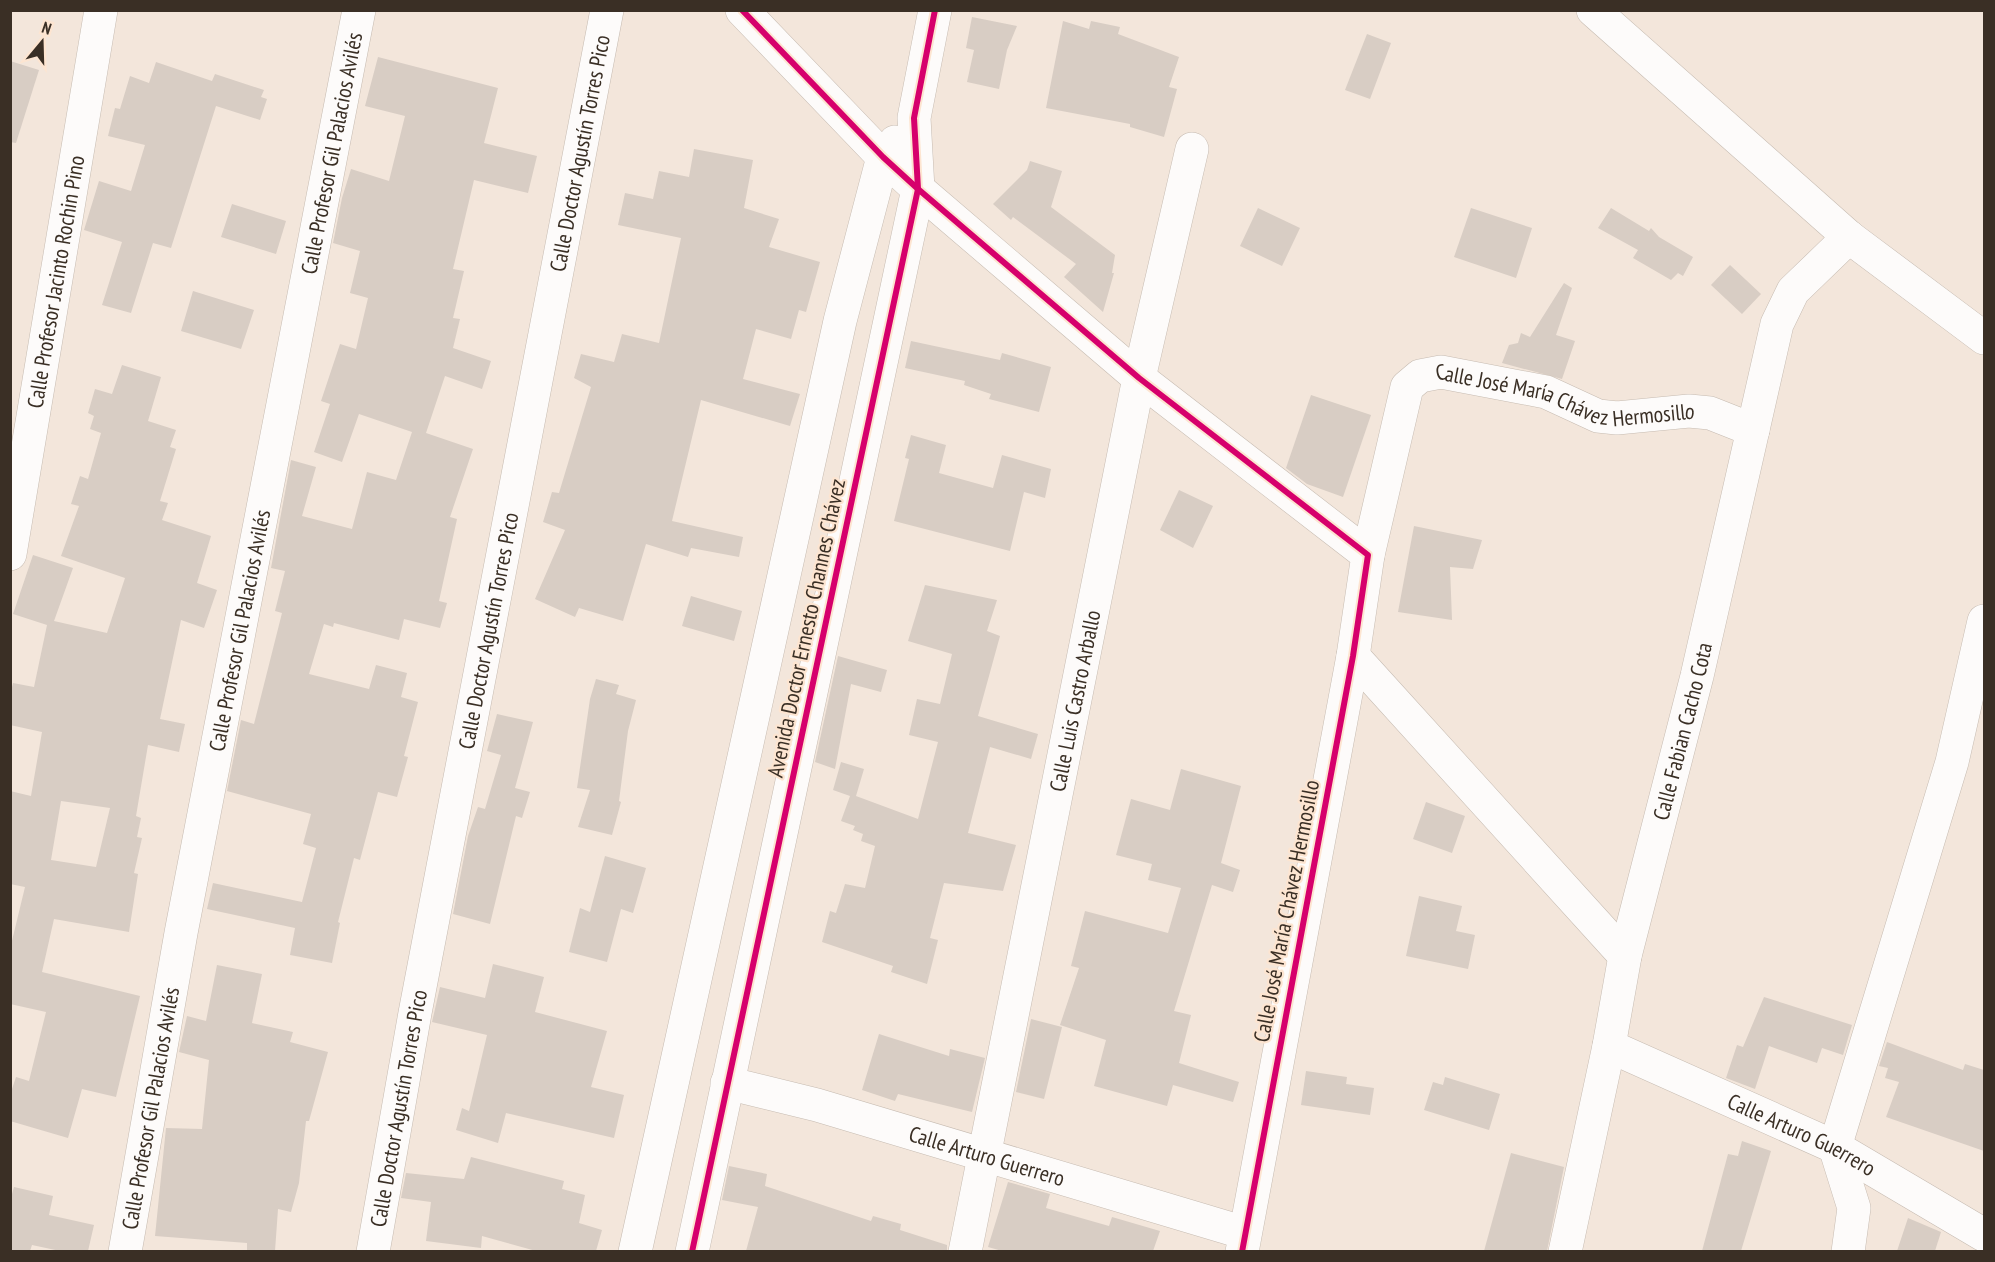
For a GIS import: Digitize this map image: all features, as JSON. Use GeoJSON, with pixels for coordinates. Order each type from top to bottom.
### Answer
{"type":"FeatureCollection","features":[{"type":"Feature","properties":{"kind":"street","name":"Calle Profesor Jacinto Rochin Pino"},"geometry":{"type":"LineString","coordinates":[[10,554],[101,10]]}},
{"type":"Feature","properties":{"kind":"street","name":"Calle Profesor Gil Palacios Avilés"},"geometry":{"type":"LineString","coordinates":[[125,1251],[181,933],[358,10]]}},
{"type":"Feature","properties":{"kind":"street","name":"Calle Doctor Agustín Torres Pico"},"geometry":{"type":"LineString","coordinates":[[373,1251],[415,1013],[607,10]]}},
{"type":"Feature","properties":{"kind":"street"},"geometry":{"type":"LineString","coordinates":[[742,10],[883,157],[918,189],[1139,378],[1367,566]]}},
{"type":"Feature","properties":{"kind":"street","name":"Avenida Doctor Ernesto Channes Chávez"},"geometry":{"type":"LineString","coordinates":[[692,1251],[918,189],[914,118],[934,10]]}},
{"type":"Feature","properties":{"kind":"street"},"geometry":{"type":"LineString","coordinates":[[1593,10],[1849,237],[1984,338]]}},
{"type":"Feature","properties":{"kind":"street","name":"Avenida Doctor Ernesto Channes Chávez"},"geometry":{"type":"LineString","coordinates":[[635,1251],[838,333],[883,157],[914,118]]}},
{"type":"Feature","properties":{"kind":"street","name":"Calle Luis Castro Arballo"},"geometry":{"type":"LineString","coordinates":[[965,1251],[1139,378],[1191,149]]}},
{"type":"Feature","properties":{"kind":"street","name":"Calle Fabian Cacho Cota"},"geometry":{"type":"LineString","coordinates":[[1565,1251],[1626,956],[1697,676],[1781,316],[1793,291],[1849,237]]}},
{"type":"Feature","properties":{"kind":"street","name":"Calle José María Chávez Hermosillo"},"geometry":{"type":"LineString","coordinates":[[1243,1242],[1353,656],[1367,566],[1407,387],[1420,375],[1441,372],[1546,392],[1598,416],[1617,418],[1689,411],[1710,413],[1753,430]]}},
{"type":"Feature","properties":{"kind":"street"},"geometry":{"type":"LineString","coordinates":[[1848,1251],[1854,1208],[1834,1147],[1952,762],[1984,621]]}},
{"type":"Feature","properties":{"kind":"street"},"geometry":{"type":"LineString","coordinates":[[1353,656],[1626,956]]}},
{"type":"Feature","properties":{"kind":"street","name":"Calle Arturo Guerrero"},"geometry":{"type":"LineString","coordinates":[[1609,1046],[1834,1147],[1963,1225],[1984,1235]]}},
{"type":"Feature","properties":{"kind":"street","name":"Calle Arturo Guerrero"},"geometry":{"type":"LineString","coordinates":[[727,1083],[817,1104],[983,1153],[1243,1242]]}},
{"type":"Feature","properties":{"kind":"building"},"geometry":{"type":"Polygon","coordinates":[[[972,17],[1017,26],[1007,50],[999,89],[967,82],[974,50],[966,48],[972,17]]]}},
{"type":"Feature","properties":{"kind":"building"},"geometry":{"type":"Polygon","coordinates":[[[1063,21],[1089,29],[1091,21],[1120,27],[1118,34],[1179,57],[1169,87],[1177,89],[1164,137],[1130,127],[1130,124],[1046,108],[1063,21]]]}},
{"type":"Feature","properties":{"kind":"building"},"geometry":{"type":"Polygon","coordinates":[[[1367,34],[1391,43],[1370,99],[1345,90],[1367,34]]]}},
{"type":"Feature","properties":{"kind":"building"},"geometry":{"type":"Polygon","coordinates":[[[378,57],[498,88],[484,143],[537,156],[528,193],[474,180],[453,269],[464,271],[453,318],[460,319],[453,348],[491,361],[482,389],[445,376],[426,433],[473,449],[450,517],[457,519],[439,601],[447,603],[440,628],[404,619],[399,640],[334,623],[333,627],[324,624],[309,674],[369,689],[376,665],[407,673],[401,697],[418,702],[404,756],[408,757],[397,797],[378,792],[360,860],[354,858],[338,922],[340,923],[332,963],[290,955],[295,928],[207,909],[213,883],[302,902],[316,848],[303,844],[311,814],[227,791],[241,720],[254,724],[282,613],[275,611],[285,571],[271,568],[291,460],[316,467],[302,516],[352,529],[367,472],[396,480],[412,432],[359,414],[342,462],[314,452],[330,404],[321,401],[340,344],[356,349],[368,298],[350,293],[360,251],[333,243],[342,198],[351,169],[389,181],[405,116],[365,106],[378,57]]]}},
{"type":"Feature","properties":{"kind":"building"},"geometry":{"type":"Polygon","coordinates":[[[10,61],[39,70],[16,143],[10,142],[10,61]]]}},
{"type":"Feature","properties":{"kind":"building"},"geometry":{"type":"Polygon","coordinates":[[[156,62],[212,81],[215,74],[264,90],[261,97],[267,99],[260,120],[216,106],[171,248],[153,243],[131,313],[102,305],[122,242],[84,230],[99,181],[131,191],[145,145],[108,136],[115,108],[120,109],[130,76],[149,83],[156,62]]]}},
{"type":"Feature","properties":{"kind":"building"},"geometry":{"type":"Polygon","coordinates":[[[694,149],[753,160],[744,208],[779,219],[769,247],[820,262],[806,312],[799,310],[791,339],[756,329],[743,379],[800,394],[790,426],[701,400],[672,521],[743,537],[739,557],[691,548],[688,557],[646,544],[623,621],[579,608],[575,617],[535,599],[565,530],[543,522],[552,492],[559,493],[591,387],[574,378],[581,354],[614,362],[622,334],[659,343],[681,238],[618,225],[625,193],[653,199],[659,171],[689,177],[694,149]]]}},
{"type":"Feature","properties":{"kind":"building"},"geometry":{"type":"Polygon","coordinates":[[[1030,161],[1062,171],[1051,207],[1115,255],[1112,273],[1114,273],[1103,312],[1064,277],[1076,264],[1013,217],[1011,220],[993,204],[1027,170],[1030,161]]]}},
{"type":"Feature","properties":{"kind":"building"},"geometry":{"type":"Polygon","coordinates":[[[232,204],[286,221],[276,254],[221,237],[232,204]]]}},
{"type":"Feature","properties":{"kind":"building"},"geometry":{"type":"Polygon","coordinates":[[[1258,208],[1300,228],[1282,266],[1240,246],[1258,208]]]}},
{"type":"Feature","properties":{"kind":"building"},"geometry":{"type":"Polygon","coordinates":[[[1471,208],[1532,228],[1516,278],[1454,257],[1471,208]]]}},
{"type":"Feature","properties":{"kind":"building"},"geometry":{"type":"Polygon","coordinates":[[[1611,208],[1649,231],[1651,228],[1659,237],[1693,257],[1683,276],[1678,273],[1671,280],[1633,258],[1638,250],[1598,228],[1611,208]]]}},
{"type":"Feature","properties":{"kind":"building"},"geometry":{"type":"Polygon","coordinates":[[[1730,265],[1761,294],[1742,314],[1711,285],[1730,265]]]}},
{"type":"Feature","properties":{"kind":"building"},"geometry":{"type":"Polygon","coordinates":[[[1564,283],[1572,288],[1556,335],[1575,341],[1562,379],[1502,363],[1509,345],[1518,343],[1521,333],[1530,337],[1564,283]]]}},
{"type":"Feature","properties":{"kind":"building"},"geometry":{"type":"Polygon","coordinates":[[[193,291],[254,310],[241,349],[181,331],[193,291]]]}},
{"type":"Feature","properties":{"kind":"building"},"geometry":{"type":"Polygon","coordinates":[[[911,341],[1000,360],[1002,353],[1051,367],[1039,412],[989,399],[991,394],[964,385],[965,381],[905,368],[911,341]]]}},
{"type":"Feature","properties":{"kind":"building"},"geometry":{"type":"Polygon","coordinates":[[[122,365],[161,377],[148,421],[176,430],[170,447],[176,449],[160,501],[168,503],[162,520],[211,536],[197,583],[217,590],[204,628],[181,620],[160,719],[185,724],[179,752],[148,745],[136,816],[141,818],[137,837],[142,838],[134,873],[138,874],[129,932],[54,919],[42,972],[140,996],[116,1097],[82,1089],[68,1138],[10,1121],[10,1095],[16,1077],[29,1081],[46,1012],[10,1004],[10,949],[25,887],[10,884],[10,791],[31,796],[42,732],[10,725],[10,695],[13,683],[34,687],[47,625],[13,614],[33,555],[73,568],[54,621],[107,633],[125,578],[61,556],[79,506],[71,504],[80,476],[88,479],[101,433],[90,429],[94,416],[88,413],[95,389],[112,394],[122,365]],[[61,801],[51,860],[96,867],[110,808],[61,801]]]}},
{"type":"Feature","properties":{"kind":"building"},"geometry":{"type":"Polygon","coordinates":[[[1311,395],[1371,415],[1343,497],[1307,484],[1286,468],[1311,395]]]}},
{"type":"Feature","properties":{"kind":"building"},"geometry":{"type":"Polygon","coordinates":[[[911,435],[946,445],[939,473],[993,488],[1002,455],[1051,469],[1045,498],[1024,492],[1010,551],[894,521],[909,459],[905,458],[911,435]]]}},
{"type":"Feature","properties":{"kind":"building"},"geometry":{"type":"Polygon","coordinates":[[[1179,490],[1213,506],[1193,548],[1160,530],[1179,490]]]}},
{"type":"Feature","properties":{"kind":"building"},"geometry":{"type":"Polygon","coordinates":[[[1414,526],[1482,540],[1473,569],[1450,567],[1452,620],[1398,612],[1414,526]]]}},
{"type":"Feature","properties":{"kind":"building"},"geometry":{"type":"Polygon","coordinates":[[[925,585],[997,600],[987,631],[1000,636],[978,716],[1038,734],[1031,759],[990,747],[968,833],[1016,845],[1003,891],[944,883],[930,938],[938,940],[927,984],[891,972],[893,966],[822,942],[830,911],[836,913],[845,884],[865,888],[875,846],[861,841],[863,834],[853,830],[855,826],[841,821],[850,796],[833,790],[841,762],[864,769],[856,796],[918,819],[938,742],[909,735],[917,699],[940,704],[952,654],[908,641],[925,585]]]}},
{"type":"Feature","properties":{"kind":"building"},"geometry":{"type":"Polygon","coordinates":[[[691,596],[742,611],[734,641],[682,626],[691,596]]]}},
{"type":"Feature","properties":{"kind":"building"},"geometry":{"type":"Polygon","coordinates":[[[838,656],[887,670],[881,692],[851,684],[835,769],[815,762],[838,656]]]}},
{"type":"Feature","properties":{"kind":"building"},"geometry":{"type":"Polygon","coordinates":[[[596,679],[619,685],[616,694],[636,700],[628,731],[619,801],[621,802],[612,835],[578,827],[590,790],[577,788],[590,699],[596,679]]]}},
{"type":"Feature","properties":{"kind":"building"},"geometry":{"type":"Polygon","coordinates":[[[497,714],[533,722],[515,788],[530,792],[522,818],[516,816],[490,924],[453,914],[468,836],[478,807],[485,809],[501,755],[487,751],[497,714]]]}},
{"type":"Feature","properties":{"kind":"building"},"geometry":{"type":"Polygon","coordinates":[[[1181,769],[1241,786],[1221,863],[1240,870],[1233,892],[1212,885],[1174,1011],[1191,1015],[1179,1063],[1239,1082],[1233,1102],[1173,1085],[1167,1106],[1094,1086],[1106,1040],[1060,1025],[1079,968],[1071,966],[1085,911],[1168,933],[1181,888],[1148,880],[1152,864],[1116,855],[1131,799],[1170,810],[1181,769]]]}},
{"type":"Feature","properties":{"kind":"building"},"geometry":{"type":"Polygon","coordinates":[[[1426,802],[1465,816],[1452,853],[1413,839],[1426,802]]]}},
{"type":"Feature","properties":{"kind":"building"},"geometry":{"type":"Polygon","coordinates":[[[605,856],[646,868],[633,913],[621,909],[607,962],[569,952],[580,908],[590,912],[605,856]]]}},
{"type":"Feature","properties":{"kind":"building"},"geometry":{"type":"Polygon","coordinates":[[[1419,896],[1462,906],[1456,931],[1475,935],[1468,969],[1406,956],[1419,896]]]}},
{"type":"Feature","properties":{"kind":"building"},"geometry":{"type":"Polygon","coordinates":[[[493,964],[544,977],[535,1012],[607,1031],[591,1087],[624,1095],[614,1138],[506,1113],[498,1143],[456,1130],[462,1108],[469,1111],[487,1035],[432,1022],[440,987],[485,998],[493,964]]]}},
{"type":"Feature","properties":{"kind":"building"},"geometry":{"type":"Polygon","coordinates":[[[217,965],[262,974],[252,1023],[293,1032],[290,1042],[328,1052],[309,1121],[306,1121],[299,1183],[291,1212],[278,1209],[275,1251],[247,1251],[247,1243],[155,1236],[166,1128],[202,1129],[209,1060],[179,1052],[187,1016],[206,1021],[217,965]]]}},
{"type":"Feature","properties":{"kind":"building"},"geometry":{"type":"Polygon","coordinates":[[[1764,997],[1852,1025],[1843,1055],[1822,1048],[1817,1063],[1769,1046],[1755,1089],[1726,1078],[1737,1045],[1743,1047],[1764,997]]]}},
{"type":"Feature","properties":{"kind":"building"},"geometry":{"type":"Polygon","coordinates":[[[1031,1019],[1062,1027],[1044,1099],[1016,1092],[1031,1019]]]}},
{"type":"Feature","properties":{"kind":"building"},"geometry":{"type":"Polygon","coordinates":[[[879,1034],[949,1056],[950,1049],[985,1058],[972,1112],[898,1094],[895,1101],[862,1090],[879,1034]]]}},
{"type":"Feature","properties":{"kind":"building"},"geometry":{"type":"Polygon","coordinates":[[[1887,1042],[1963,1070],[1965,1064],[1984,1070],[1984,1151],[1886,1117],[1899,1082],[1885,1078],[1888,1068],[1879,1066],[1887,1042]]]}},
{"type":"Feature","properties":{"kind":"building"},"geometry":{"type":"Polygon","coordinates":[[[1306,1071],[1347,1077],[1346,1084],[1374,1088],[1370,1115],[1301,1105],[1306,1071]]]}},
{"type":"Feature","properties":{"kind":"building"},"geometry":{"type":"Polygon","coordinates":[[[1445,1077],[1500,1094],[1489,1130],[1424,1110],[1433,1082],[1443,1085],[1445,1077]]]}},
{"type":"Feature","properties":{"kind":"building"},"geometry":{"type":"Polygon","coordinates":[[[1742,1141],[1771,1151],[1741,1251],[1702,1251],[1728,1154],[1738,1156],[1742,1141]]]}},
{"type":"Feature","properties":{"kind":"building"},"geometry":{"type":"Polygon","coordinates":[[[1511,1153],[1564,1167],[1547,1251],[1484,1251],[1511,1153]]]}},
{"type":"Feature","properties":{"kind":"building"},"geometry":{"type":"Polygon","coordinates":[[[471,1157],[564,1181],[562,1189],[585,1195],[579,1223],[602,1230],[596,1251],[536,1251],[482,1236],[481,1248],[426,1241],[431,1202],[401,1198],[406,1173],[464,1179],[471,1157]]]}},
{"type":"Feature","properties":{"kind":"building"},"geometry":{"type":"Polygon","coordinates":[[[729,1166],[767,1174],[765,1186],[871,1221],[873,1216],[901,1224],[900,1230],[947,1245],[947,1251],[746,1251],[758,1207],[722,1200],[729,1166]]]}},
{"type":"Feature","properties":{"kind":"building"},"geometry":{"type":"Polygon","coordinates":[[[1008,1182],[1050,1194],[1046,1208],[1109,1226],[1112,1217],[1160,1231],[1153,1251],[1002,1251],[988,1247],[1008,1182]]]}},
{"type":"Feature","properties":{"kind":"building"},"geometry":{"type":"Polygon","coordinates":[[[14,1187],[53,1196],[49,1215],[94,1225],[88,1251],[60,1251],[32,1245],[30,1251],[10,1251],[10,1201],[14,1187]]]}},
{"type":"Feature","properties":{"kind":"building"},"geometry":{"type":"Polygon","coordinates":[[[1908,1218],[1941,1232],[1935,1251],[1897,1251],[1908,1218]]]}},
{"type":"Feature","properties":{"kind":"cycle path"},"geometry":{"type":"LineString","coordinates":[[742,10],[883,157],[918,189],[1139,378],[1368,555],[1353,656],[1242,1252]]}},
{"type":"Feature","properties":{"kind":"cycle path"},"geometry":{"type":"LineString","coordinates":[[692,1252],[918,189],[914,118],[935,10]]}}]}
